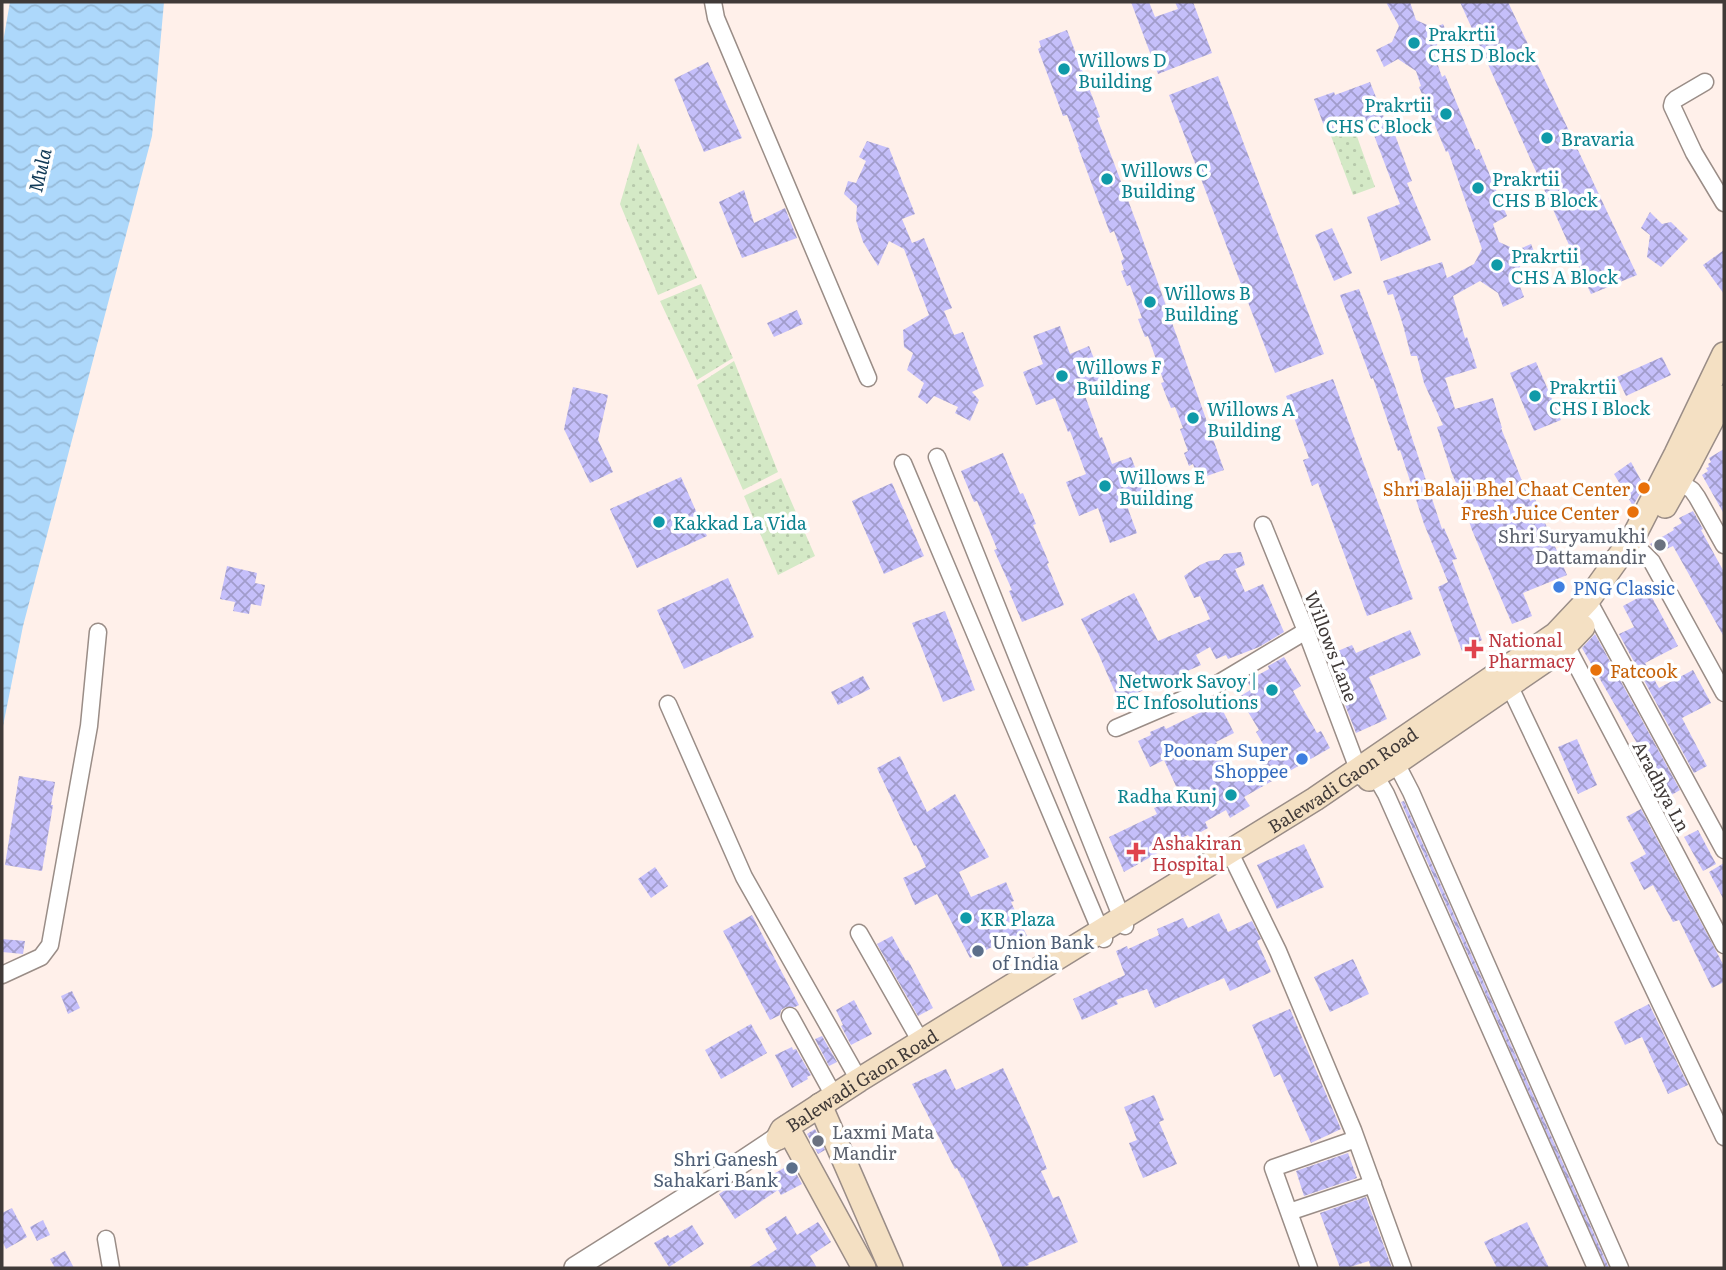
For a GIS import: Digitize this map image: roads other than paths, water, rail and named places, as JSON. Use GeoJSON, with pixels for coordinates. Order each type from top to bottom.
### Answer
{"type":"FeatureCollection","features":[{"type":"Feature","properties":{"kind":"main road","name":"Balewadi Gaon Road"},"geometry":{"type":"LineString","coordinates":[[786,1133],[859,1080],[1124,924],[1231,857],[1315,799],[1396,763],[1566,645],[1592,607],[1634,534],[1724,354]]}},
{"type":"Feature","properties":{"kind":"main road","name":"Balewadi Gaon Road"},"geometry":{"type":"LineString","coordinates":[[1365,776],[1473,690],[1592,607],[1602,608],[1679,482],[1724,397]]}},
{"type":"Feature","properties":{"kind":"main road","name":"Balewadi Gaon Road"},"geometry":{"type":"LineString","coordinates":[[826,1104],[977,1015],[1103,936]]}},
{"type":"Feature","properties":{"kind":"main road"},"geometry":{"type":"LineString","coordinates":[[826,1104],[853,1181],[891,1268]]}},
{"type":"Feature","properties":{"kind":"main road"},"geometry":{"type":"LineString","coordinates":[[786,1133],[864,1268]]}},
{"type":"Feature","properties":{"kind":"main road"},"geometry":{"type":"LineString","coordinates":[[824,1196],[853,1181]]}},
{"type":"Feature","properties":{"kind":"street"},"geometry":{"type":"LineString","coordinates":[[713,2],[716,18],[867,378]]}},
{"type":"Feature","properties":{"kind":"street"},"geometry":{"type":"LineString","coordinates":[[1704,82],[1676,99],[1672,106],[1694,153],[1724,204]]}},
{"type":"Feature","properties":{"kind":"street"},"geometry":{"type":"LineString","coordinates":[[937,457],[1124,924]]}},
{"type":"Feature","properties":{"kind":"street"},"geometry":{"type":"LineString","coordinates":[[903,463],[1103,936]]}},
{"type":"Feature","properties":{"kind":"street"},"geometry":{"type":"LineString","coordinates":[[1679,482],[1692,490],[1724,545]]}},
{"type":"Feature","properties":{"kind":"street","name":"Willows Lane"},"geometry":{"type":"LineString","coordinates":[[1263,525],[1365,776],[1389,802],[1596,1268]]}},
{"type":"Feature","properties":{"kind":"street"},"geometry":{"type":"LineString","coordinates":[[1639,549],[1652,562],[1724,693]]}},
{"type":"Feature","properties":{"kind":"street"},"geometry":{"type":"LineString","coordinates":[[1592,607],[1724,850]]}},
{"type":"Feature","properties":{"kind":"street"},"geometry":{"type":"LineString","coordinates":[[1116,727],[1214,686],[1306,631]]}},
{"type":"Feature","properties":{"kind":"street"},"geometry":{"type":"LineString","coordinates":[[2,975],[41,957],[50,945],[89,726],[98,632]]}},
{"type":"Feature","properties":{"kind":"street","name":"Aradhya Ln"},"geometry":{"type":"LineString","coordinates":[[1566,645],[1724,945]]}},
{"type":"Feature","properties":{"kind":"street"},"geometry":{"type":"LineString","coordinates":[[1509,685],[1724,1138]]}},
{"type":"Feature","properties":{"kind":"street"},"geometry":{"type":"LineString","coordinates":[[668,704],[748,885],[859,1080]]}},
{"type":"Feature","properties":{"kind":"street"},"geometry":{"type":"LineString","coordinates":[[1396,763],[1620,1268]]}},
{"type":"Feature","properties":{"kind":"street"},"geometry":{"type":"LineString","coordinates":[[1389,802],[1410,792]]}},
{"type":"Feature","properties":{"kind":"street"},"geometry":{"type":"LineString","coordinates":[[1231,857],[1278,951],[1356,1139],[1404,1268]]}},
{"type":"Feature","properties":{"kind":"street"},"geometry":{"type":"LineString","coordinates":[[859,933],[921,1042]]}},
{"type":"Feature","properties":{"kind":"street"},"geometry":{"type":"LineString","coordinates":[[790,1016],[826,1104]]}},
{"type":"Feature","properties":{"kind":"street","name":"Balewadi Gaon Road"},"geometry":{"type":"LineString","coordinates":[[575,1268],[786,1133]]}},
{"type":"Feature","properties":{"kind":"street"},"geometry":{"type":"LineString","coordinates":[[1309,1268],[1273,1168],[1356,1139]]}},
{"type":"Feature","properties":{"kind":"street"},"geometry":{"type":"LineString","coordinates":[[1289,1212],[1373,1184]]}},
{"type":"Feature","properties":{"kind":"street"},"geometry":{"type":"LineString","coordinates":[[106,1239],[111,1268]]}},
{"type":"Feature","properties":{"kind":"water","name":"Mula"},"geometry":{"type":"Polygon","coordinates":[[[10,2],[164,2],[152,136],[23,626],[2,731],[2,48],[10,2]]]}},
{"type":"Feature","properties":{"kind":"place","name":"Prakrtii CHS D Block"},"geometry":{"type":"Point","coordinates":[1414,43]}},
{"type":"Feature","properties":{"kind":"place","name":"Willows D Building"},"geometry":{"type":"Point","coordinates":[1064,69]}},
{"type":"Feature","properties":{"kind":"place","name":"Prakrtii CHS C Block"},"geometry":{"type":"Point","coordinates":[1446,114]}},
{"type":"Feature","properties":{"kind":"place","name":"Bravaria"},"geometry":{"type":"Point","coordinates":[1547,138]}},
{"type":"Feature","properties":{"kind":"place","name":"Willows C Building"},"geometry":{"type":"Point","coordinates":[1107,179]}},
{"type":"Feature","properties":{"kind":"place","name":"Prakrtii CHS B Block"},"geometry":{"type":"Point","coordinates":[1478,188]}},
{"type":"Feature","properties":{"kind":"place","name":"Prakrtii CHS A Block"},"geometry":{"type":"Point","coordinates":[1497,265]}},
{"type":"Feature","properties":{"kind":"place","name":"Willows B Building"},"geometry":{"type":"Point","coordinates":[1150,302]}},
{"type":"Feature","properties":{"kind":"place","name":"Willows F Building"},"geometry":{"type":"Point","coordinates":[1062,376]}},
{"type":"Feature","properties":{"kind":"place","name":"Prakrtii CHS I Block"},"geometry":{"type":"Point","coordinates":[1535,396]}},
{"type":"Feature","properties":{"kind":"place","name":"Willows A Building"},"geometry":{"type":"Point","coordinates":[1193,418]}},
{"type":"Feature","properties":{"kind":"place","name":"Willows E Building"},"geometry":{"type":"Point","coordinates":[1105,486]}},
{"type":"Feature","properties":{"kind":"place","name":"Shri Balaji Bhel Chaat Center"},"geometry":{"type":"Point","coordinates":[1644,488]}},
{"type":"Feature","properties":{"kind":"place","name":"Fresh Juice Center"},"geometry":{"type":"Point","coordinates":[1633,512]}},
{"type":"Feature","properties":{"kind":"place","name":"Kakkad La Vida"},"geometry":{"type":"Point","coordinates":[659,522]}},
{"type":"Feature","properties":{"kind":"place","name":"Shri Suryamukhi Dattamandir"},"geometry":{"type":"Point","coordinates":[1660,545]}},
{"type":"Feature","properties":{"kind":"place","name":"PNG Classic"},"geometry":{"type":"Point","coordinates":[1559,587]}},
{"type":"Feature","properties":{"kind":"place","name":"National Pharmacy"},"geometry":{"type":"Point","coordinates":[1474,649]}},
{"type":"Feature","properties":{"kind":"place","name":"Fatcook"},"geometry":{"type":"Point","coordinates":[1596,670]}},
{"type":"Feature","properties":{"kind":"place","name":"Network Savoy | EC Infosolutions"},"geometry":{"type":"Point","coordinates":[1272,690]}},
{"type":"Feature","properties":{"kind":"place","name":"Poonam Super Shoppee"},"geometry":{"type":"Point","coordinates":[1302,759]}},
{"type":"Feature","properties":{"kind":"place","name":"Radha Kunj"},"geometry":{"type":"Point","coordinates":[1231,795]}},
{"type":"Feature","properties":{"kind":"place","name":"Ashakiran Hospital"},"geometry":{"type":"Point","coordinates":[1136,852]}},
{"type":"Feature","properties":{"kind":"place","name":"KR Plaza"},"geometry":{"type":"Point","coordinates":[966,918]}},
{"type":"Feature","properties":{"kind":"place","name":"Union Bank of India"},"geometry":{"type":"Point","coordinates":[978,951]}},
{"type":"Feature","properties":{"kind":"place","name":"Laxmi Mata Mandir"},"geometry":{"type":"Point","coordinates":[818,1141]}},
{"type":"Feature","properties":{"kind":"place","name":"Shri Ganesh Sahakari Bank"},"geometry":{"type":"Point","coordinates":[792,1168]}}]}
